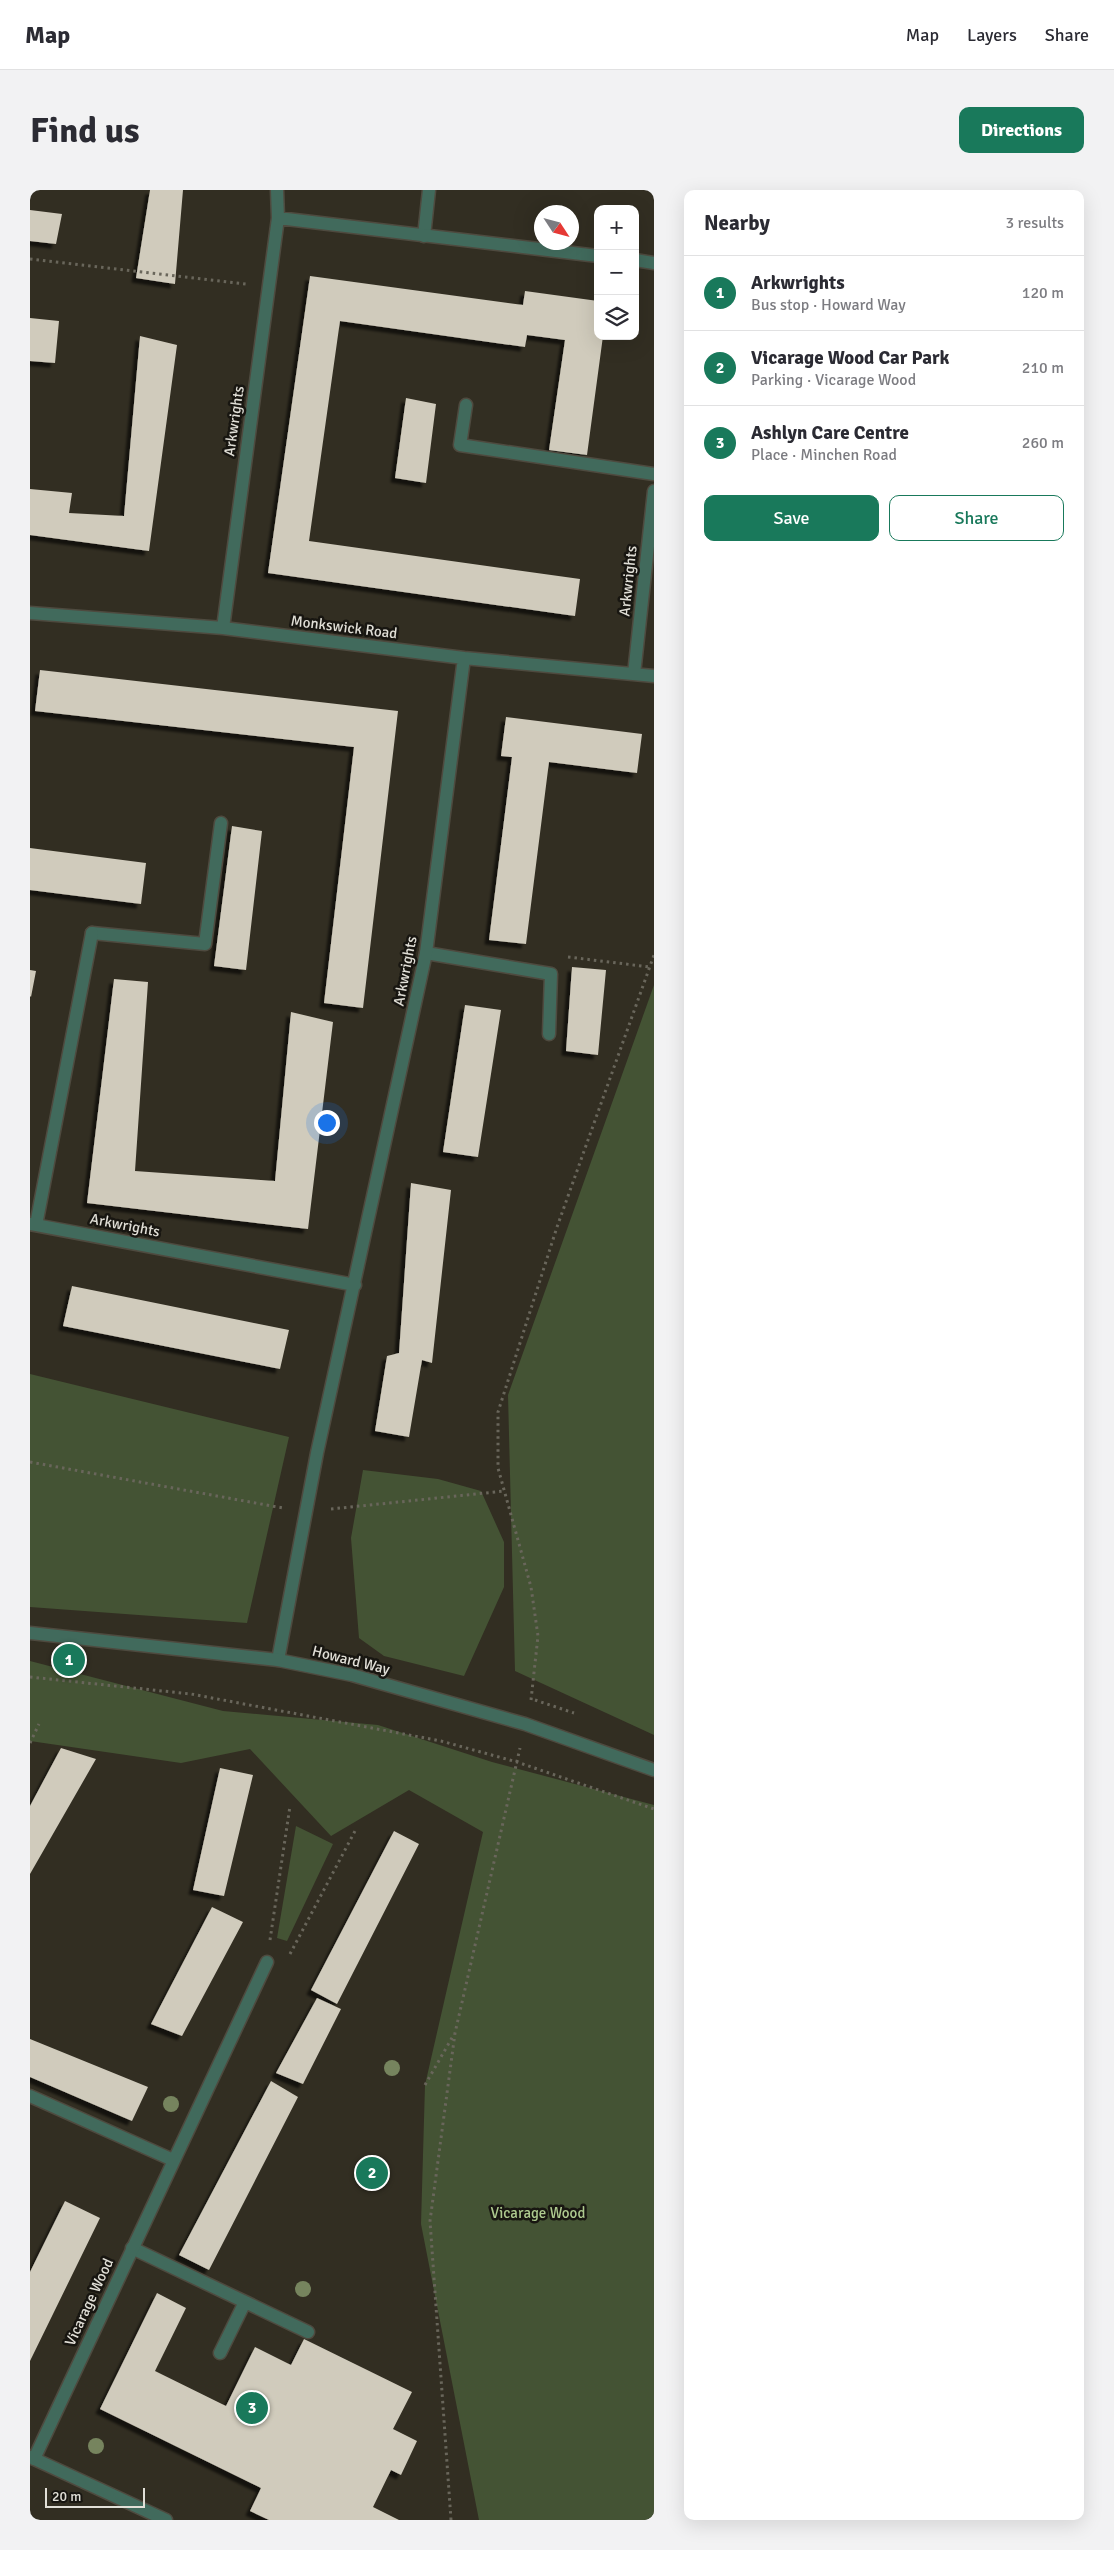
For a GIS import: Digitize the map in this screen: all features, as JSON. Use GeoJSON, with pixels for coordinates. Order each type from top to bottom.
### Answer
{"type":"FeatureCollection","features":[{"type":"Feature","properties":{"kind":"street","name":"Arkwrights"},"geometry":{"type":"LineString","coordinates":[[223,628],[278,218],[277,190]]}},
{"type":"Feature","properties":{"kind":"street"},"geometry":{"type":"LineString","coordinates":[[424,236],[429,190]]}},
{"type":"Feature","properties":{"kind":"street"},"geometry":{"type":"LineString","coordinates":[[278,218],[594,256]]}},
{"type":"Feature","properties":{"kind":"street"},"geometry":{"type":"LineString","coordinates":[[639,261],[654,263]]}},
{"type":"Feature","properties":{"kind":"street"},"geometry":{"type":"LineString","coordinates":[[466,404],[460,444],[654,474]]}},
{"type":"Feature","properties":{"kind":"street","name":"Arkwrights"},"geometry":{"type":"LineString","coordinates":[[634,674],[654,492]]}},
{"type":"Feature","properties":{"kind":"street","name":"Monkswick Road"},"geometry":{"type":"LineString","coordinates":[[30,612],[223,628],[464,658],[654,676]]}},
{"type":"Feature","properties":{"kind":"street","name":"Arkwrights"},"geometry":{"type":"LineString","coordinates":[[278,1660],[306,1512],[426,953],[464,658]]}},
{"type":"Feature","properties":{"kind":"street","name":"Arkwrights"},"geometry":{"type":"LineString","coordinates":[[221,823],[205,944],[92,933],[33,1225],[355,1285]]}},
{"type":"Feature","properties":{"kind":"street"},"geometry":{"type":"LineString","coordinates":[[426,953],[550,974],[549,1034]]}},
{"type":"Feature","properties":{"kind":"street","name":"Howard Way"},"geometry":{"type":"LineString","coordinates":[[30,1633],[278,1660],[352,1675],[525,1724],[654,1770]]}},
{"type":"Feature","properties":{"kind":"street","name":"Vicarage Wood"},"geometry":{"type":"LineString","coordinates":[[32,2458],[267,1962]]}},
{"type":"Feature","properties":{"kind":"street"},"geometry":{"type":"LineString","coordinates":[[30,2096],[173,2160]]}},
{"type":"Feature","properties":{"kind":"street"},"geometry":{"type":"LineString","coordinates":[[132,2248],[308,2332]]}},
{"type":"Feature","properties":{"kind":"street"},"geometry":{"type":"LineString","coordinates":[[220,2353],[245,2302]]}},
{"type":"Feature","properties":{"kind":"street"},"geometry":{"type":"LineString","coordinates":[[32,2458],[166,2520]]}},
{"type":"Feature","properties":{"kind":"path"},"geometry":{"type":"LineString","coordinates":[[30,259],[269,286]]}},
{"type":"Feature","properties":{"kind":"path"},"geometry":{"type":"LineString","coordinates":[[531,1699],[538,1636],[531,1587],[498,1468],[498,1412],[557,1227],[654,955]]}},
{"type":"Feature","properties":{"kind":"path"},"geometry":{"type":"LineString","coordinates":[[30,1462],[306,1512],[505,1491]]}},
{"type":"Feature","properties":{"kind":"path"},"geometry":{"type":"LineString","coordinates":[[30,1677],[191,1694],[441,1741],[517,1762],[654,1809]]}},
{"type":"Feature","properties":{"kind":"path"},"geometry":{"type":"LineString","coordinates":[[30,1743],[39,1724]]}},
{"type":"Feature","properties":{"kind":"path"},"geometry":{"type":"LineString","coordinates":[[451,2520],[430,2222],[455,2033],[517,1762]]}},
{"type":"Feature","properties":{"kind":"path"},"geometry":{"type":"LineString","coordinates":[[290,1806],[267,1962],[282,1970],[355,1831]]}},
{"type":"Feature","properties":{"kind":"path"},"geometry":{"type":"LineString","coordinates":[[425,2085],[455,2033]]}},
{"type":"Feature","properties":{"kind":"green space"},"geometry":{"type":"Polygon","coordinates":[[[654,985],[654,1735],[515,1671],[508,1395],[654,985]]]}},
{"type":"Feature","properties":{"kind":"green space"},"geometry":{"type":"Polygon","coordinates":[[[30,1374],[289,1437],[247,1623],[30,1607],[30,1374]]]}},
{"type":"Feature","properties":{"kind":"green space"},"geometry":{"type":"Polygon","coordinates":[[[363,1470],[438,1479],[481,1491],[504,1542],[504,1587],[464,1676],[384,1656],[359,1638],[351,1538],[363,1470]]]}},
{"type":"Feature","properties":{"kind":"green space","name":"Vicarage Wood"},"geometry":{"type":"Polygon","coordinates":[[[30,1661],[223,1711],[378,1725],[492,1762],[654,1805],[654,2520],[479,2520],[421,2224],[425,2085],[483,1832],[409,1790],[331,1836],[250,1749],[181,1763],[30,1741],[30,1661]]]}},
{"type":"Feature","properties":{"kind":"green space"},"geometry":{"type":"Polygon","coordinates":[[[296,1826],[333,1844],[287,1941],[277,1938],[296,1826]]]}},
{"type":"Feature","properties":{"kind":"building"},"geometry":{"type":"Polygon","coordinates":[[[150,190],[183,190],[175,284],[136,278],[150,190]]]}},
{"type":"Feature","properties":{"kind":"building"},"geometry":{"type":"Polygon","coordinates":[[[30,210],[62,214],[56,244],[30,241],[30,210]]]}},
{"type":"Feature","properties":{"kind":"building"},"geometry":{"type":"Polygon","coordinates":[[[310,276],[523,305],[525,291],[594,300],[594,340],[602,340],[587,455],[549,450],[565,340],[527,335],[525,347],[340,321],[309,541],[580,579],[575,616],[268,573],[310,276]]]}},
{"type":"Feature","properties":{"kind":"building"},"geometry":{"type":"Polygon","coordinates":[[[30,318],[59,321],[55,363],[30,361],[30,318]]]}},
{"type":"Feature","properties":{"kind":"building"},"geometry":{"type":"Polygon","coordinates":[[[140,336],[177,345],[149,551],[30,535],[30,489],[72,493],[69,513],[124,516],[140,336]]]}},
{"type":"Feature","properties":{"kind":"building"},"geometry":{"type":"Polygon","coordinates":[[[406,398],[436,404],[426,483],[395,478],[406,398]]]}},
{"type":"Feature","properties":{"kind":"building"},"geometry":{"type":"Polygon","coordinates":[[[40,670],[398,711],[363,1008],[324,1003],[354,747],[35,711],[40,670]]]}},
{"type":"Feature","properties":{"kind":"building"},"geometry":{"type":"Polygon","coordinates":[[[506,717],[642,734],[637,773],[549,762],[526,944],[489,940],[512,757],[501,756],[506,717]]]}},
{"type":"Feature","properties":{"kind":"building"},"geometry":{"type":"Polygon","coordinates":[[[232,826],[262,831],[246,970],[214,966],[232,826]]]}},
{"type":"Feature","properties":{"kind":"building"},"geometry":{"type":"Polygon","coordinates":[[[30,848],[146,863],[141,904],[30,890],[30,848]]]}},
{"type":"Feature","properties":{"kind":"building"},"geometry":{"type":"Polygon","coordinates":[[[572,967],[606,970],[598,1055],[566,1051],[572,967]]]}},
{"type":"Feature","properties":{"kind":"building"},"geometry":{"type":"Polygon","coordinates":[[[30,970],[36,971],[31,997],[30,996],[30,970]]]}},
{"type":"Feature","properties":{"kind":"building"},"geometry":{"type":"Polygon","coordinates":[[[114,979],[148,982],[135,1171],[275,1181],[291,1012],[333,1022],[308,1229],[87,1203],[114,979]]]}},
{"type":"Feature","properties":{"kind":"building"},"geometry":{"type":"Polygon","coordinates":[[[465,1005],[501,1010],[478,1157],[443,1152],[465,1005]]]}},
{"type":"Feature","properties":{"kind":"building"},"geometry":{"type":"Polygon","coordinates":[[[411,1183],[451,1190],[432,1363],[422,1360],[409,1437],[375,1431],[387,1356],[399,1353],[411,1183]]]}},
{"type":"Feature","properties":{"kind":"building"},"geometry":{"type":"Polygon","coordinates":[[[72,1286],[289,1330],[280,1369],[63,1326],[72,1286]]]}},
{"type":"Feature","properties":{"kind":"building"},"geometry":{"type":"Polygon","coordinates":[[[61,1748],[96,1759],[30,1874],[30,1806],[61,1748]]]}},
{"type":"Feature","properties":{"kind":"building"},"geometry":{"type":"Polygon","coordinates":[[[220,1768],[253,1775],[224,1896],[193,1890],[220,1768]]]}},
{"type":"Feature","properties":{"kind":"building"},"geometry":{"type":"Polygon","coordinates":[[[394,1831],[419,1844],[337,2004],[311,1990],[394,1831]]]}},
{"type":"Feature","properties":{"kind":"building"},"geometry":{"type":"Polygon","coordinates":[[[212,1907],[243,1922],[182,2036],[151,2024],[212,1907]]]}},
{"type":"Feature","properties":{"kind":"building"},"geometry":{"type":"Polygon","coordinates":[[[317,1998],[341,2009],[303,2084],[276,2073],[317,1998]]]}},
{"type":"Feature","properties":{"kind":"building"},"geometry":{"type":"Polygon","coordinates":[[[30,2039],[148,2087],[132,2121],[30,2077],[30,2039]]]}},
{"type":"Feature","properties":{"kind":"building"},"geometry":{"type":"Polygon","coordinates":[[[271,2081],[298,2097],[209,2270],[179,2255],[271,2081]]]}},
{"type":"Feature","properties":{"kind":"building"},"geometry":{"type":"Polygon","coordinates":[[[65,2201],[100,2218],[30,2361],[30,2272],[65,2201]]]}},
{"type":"Feature","properties":{"kind":"building"},"geometry":{"type":"Polygon","coordinates":[[[157,2293],[186,2308],[155,2371],[226,2406],[255,2347],[291,2365],[304,2339],[412,2392],[393,2429],[417,2441],[401,2475],[391,2470],[373,2507],[399,2520],[269,2520],[250,2511],[261,2488],[100,2409],[157,2293]]]}},
{"type":"Feature","properties":{"kind":"place","name":"Arkwrights"},"geometry":{"type":"Point","coordinates":[69,1660]}},
{"type":"Feature","properties":{"kind":"place","name":"Vicarage Wood Car Park"},"geometry":{"type":"Point","coordinates":[372,2173]}},
{"type":"Feature","properties":{"kind":"place","name":"Ashlyn Care Centre"},"geometry":{"type":"Point","coordinates":[252,2408]}}]}
